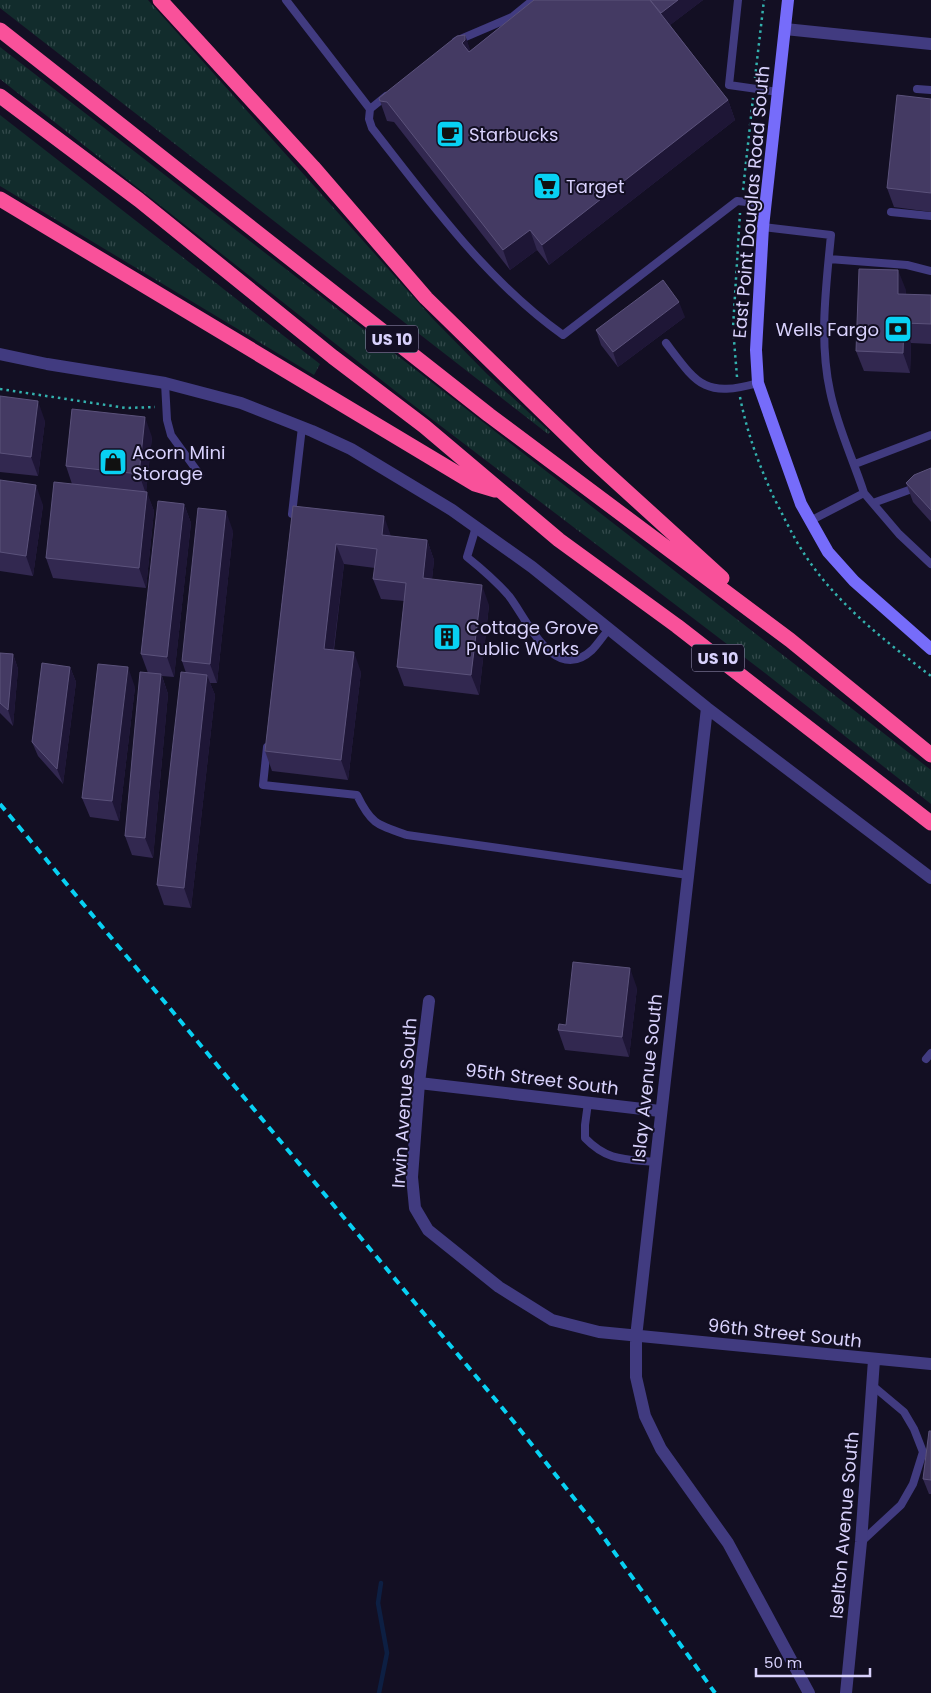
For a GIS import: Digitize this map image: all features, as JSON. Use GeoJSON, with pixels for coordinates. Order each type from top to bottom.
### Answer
{"type":"FeatureCollection","features":[{"type":"Feature","properties":{"kind":"highway"},"geometry":{"type":"LineString","coordinates":[[160,0],[313,167],[426,298],[590,458],[790,640]]}},
{"type":"Feature","properties":{"kind":"highway","name":"US 10"},"geometry":{"type":"LineString","coordinates":[[0,30],[489,415],[790,640],[931,755]]}},
{"type":"Feature","properties":{"kind":"highway","name":"US 10"},"geometry":{"type":"LineString","coordinates":[[0,96],[139,200],[333,357],[424,426],[559,540],[677,626],[931,823]]}},
{"type":"Feature","properties":{"kind":"highway"},"geometry":{"type":"LineString","coordinates":[[0,199],[475,484],[504,493]]}},
{"type":"Feature","properties":{"kind":"street","name":"East Point Douglas Road South"},"geometry":{"type":"LineString","coordinates":[[788,0],[764,227],[756,350],[758,383],[801,504],[828,552],[854,581],[931,649]]}},
{"type":"Feature","properties":{"kind":"street"},"geometry":{"type":"LineString","coordinates":[[785,28],[931,44]]}},
{"type":"Feature","properties":{"kind":"street"},"geometry":{"type":"LineString","coordinates":[[0,354],[47,364],[165,383],[241,403],[351,449],[452,510],[532,567],[707,708],[931,878]]}},
{"type":"Feature","properties":{"kind":"street","name":"Islay Avenue South"},"geometry":{"type":"LineString","coordinates":[[707,708],[660,1111],[636,1337],[636,1377],[646,1416],[661,1449],[728,1543],[809,1693]]}},
{"type":"Feature","properties":{"kind":"street","name":"Irwin Avenue South"},"geometry":{"type":"LineString","coordinates":[[415,1208],[412,1177],[419,1083],[429,1001]]}},
{"type":"Feature","properties":{"kind":"street","name":"95th Street South"},"geometry":{"type":"LineString","coordinates":[[419,1083],[660,1111]]}},
{"type":"Feature","properties":{"kind":"street","name":"96th Street South"},"geometry":{"type":"LineString","coordinates":[[415,1208],[428,1230],[451,1250],[499,1288],[552,1320],[599,1332],[636,1337],[931,1364]]}},
{"type":"Feature","properties":{"kind":"street","name":"Iselton Avenue South"},"geometry":{"type":"LineString","coordinates":[[846,1693],[861,1542],[874,1360]]}},
{"type":"Feature","properties":{"kind":"lane"},"geometry":{"type":"LineString","coordinates":[[286,0],[370,109],[369,119],[372,128],[455,234],[535,315],[563,335],[736,201],[766,204]]}},
{"type":"Feature","properties":{"kind":"lane"},"geometry":{"type":"LineString","coordinates":[[448,48],[460,38],[512,17],[533,0]]}},
{"type":"Feature","properties":{"kind":"lane"},"geometry":{"type":"LineString","coordinates":[[738,0],[728,85],[778,92]]}},
{"type":"Feature","properties":{"kind":"lane"},"geometry":{"type":"LineString","coordinates":[[917,89],[931,90]]}},
{"type":"Feature","properties":{"kind":"lane"},"geometry":{"type":"LineString","coordinates":[[370,109],[391,93]]}},
{"type":"Feature","properties":{"kind":"lane"},"geometry":{"type":"LineString","coordinates":[[891,212],[931,216]]}},
{"type":"Feature","properties":{"kind":"lane"},"geometry":{"type":"LineString","coordinates":[[764,227],[831,235],[824,298],[825,344],[830,391],[864,493],[899,534],[931,564]]}},
{"type":"Feature","properties":{"kind":"lane"},"geometry":{"type":"LineString","coordinates":[[829,259],[908,265],[931,270]]}},
{"type":"Feature","properties":{"kind":"lane"},"geometry":{"type":"LineString","coordinates":[[666,343],[694,379],[703,386],[738,388],[758,383]]}},
{"type":"Feature","properties":{"kind":"lane"},"geometry":{"type":"LineString","coordinates":[[165,383],[166,406],[171,435],[200,475]]}},
{"type":"Feature","properties":{"kind":"lane"},"geometry":{"type":"LineString","coordinates":[[291,524],[302,427]]}},
{"type":"Feature","properties":{"kind":"lane"},"geometry":{"type":"LineString","coordinates":[[855,464],[931,435]]}},
{"type":"Feature","properties":{"kind":"lane"},"geometry":{"type":"LineString","coordinates":[[873,503],[931,482]]}},
{"type":"Feature","properties":{"kind":"lane"},"geometry":{"type":"LineString","coordinates":[[810,521],[864,493]]}},
{"type":"Feature","properties":{"kind":"lane"},"geometry":{"type":"LineString","coordinates":[[476,527],[467,557],[494,579],[550,653],[570,659],[584,656],[592,650],[609,629]]}},
{"type":"Feature","properties":{"kind":"lane"},"geometry":{"type":"LineString","coordinates":[[268,737],[263,785],[357,795],[365,811],[379,826],[407,835],[688,875]]}},
{"type":"Feature","properties":{"kind":"lane"},"geometry":{"type":"LineString","coordinates":[[588,1102],[584,1125],[585,1138],[594,1147],[608,1156],[618,1159],[655,1162]]}},
{"type":"Feature","properties":{"kind":"lane"},"geometry":{"type":"LineString","coordinates":[[861,1542],[870,1536],[901,1504],[913,1484],[923,1452],[914,1429],[904,1412],[873,1386]]}},
{"type":"Feature","properties":{"kind":"path"},"geometry":{"type":"LineString","coordinates":[[764,0],[741,202],[733,328],[738,388],[745,422],[754,452],[791,532],[805,556],[819,575],[861,619],[931,676]]}},
{"type":"Feature","properties":{"kind":"path"},"geometry":{"type":"LineString","coordinates":[[0,389],[126,408],[166,406]]}},
{"type":"Feature","properties":{"kind":"green space"},"geometry":{"type":"Polygon","coordinates":[[[0,0],[148,0],[433,319],[487,374],[550,432],[548,434],[0,8],[0,0]]]}},
{"type":"Feature","properties":{"kind":"green space"},"geometry":{"type":"Polygon","coordinates":[[[0,47],[931,770],[931,804],[765,673],[408,401],[0,79],[0,47]]]}},
{"type":"Feature","properties":{"kind":"green space"},"geometry":{"type":"Polygon","coordinates":[[[0,115],[320,364],[314,375],[0,186],[0,115]]]}},
{"type":"Feature","properties":{"kind":"building","name":"Target"},"geometry":{"type":"Polygon","coordinates":[[[534,0],[650,0],[728,100],[542,245],[530,230],[503,250],[387,102],[380,101],[379,98],[457,36],[465,35],[465,40],[462,43],[469,52],[534,0]]]}},
{"type":"Feature","properties":{"kind":"building"},"geometry":{"type":"Polygon","coordinates":[[[650,0],[678,0],[661,13],[650,0]]]}},
{"type":"Feature","properties":{"kind":"building"},"geometry":{"type":"Polygon","coordinates":[[[897,95],[931,99],[931,193],[887,188],[897,95]]]}},
{"type":"Feature","properties":{"kind":"building"},"geometry":{"type":"Polygon","coordinates":[[[859,269],[898,270],[898,294],[931,295],[931,324],[904,323],[903,353],[856,351],[859,269]]]}},
{"type":"Feature","properties":{"kind":"building"},"geometry":{"type":"Polygon","coordinates":[[[663,280],[679,302],[613,352],[596,330],[663,280]]]}},
{"type":"Feature","properties":{"kind":"building"},"geometry":{"type":"Polygon","coordinates":[[[0,396],[38,401],[31,457],[0,453],[0,396]]]}},
{"type":"Feature","properties":{"kind":"building"},"geometry":{"type":"Polygon","coordinates":[[[72,409],[145,417],[139,474],[66,466],[72,409]]]}},
{"type":"Feature","properties":{"kind":"building"},"geometry":{"type":"Polygon","coordinates":[[[931,468],[931,510],[906,483],[914,475],[931,468]]]}},
{"type":"Feature","properties":{"kind":"building"},"geometry":{"type":"Polygon","coordinates":[[[0,480],[36,485],[26,556],[0,552],[0,480]]]}},
{"type":"Feature","properties":{"kind":"building"},"geometry":{"type":"Polygon","coordinates":[[[54,482],[147,492],[139,568],[46,558],[54,482]]]}},
{"type":"Feature","properties":{"kind":"building"},"geometry":{"type":"Polygon","coordinates":[[[158,501],[184,504],[167,657],[141,654],[158,501]]]}},
{"type":"Feature","properties":{"kind":"building","name":"Cottage Grove Public Works"},"geometry":{"type":"Polygon","coordinates":[[[293,506],[384,516],[382,535],[427,540],[423,578],[482,585],[471,675],[397,667],[406,583],[373,579],[377,549],[336,544],[324,649],[354,652],[341,760],[265,751],[293,506]]]}},
{"type":"Feature","properties":{"kind":"building"},"geometry":{"type":"Polygon","coordinates":[[[198,508],[226,511],[210,664],[182,661],[198,508]]]}},
{"type":"Feature","properties":{"kind":"building"},"geometry":{"type":"Polygon","coordinates":[[[0,653],[13,654],[8,710],[0,703],[0,653]]]}},
{"type":"Feature","properties":{"kind":"building"},"geometry":{"type":"Polygon","coordinates":[[[42,663],[70,667],[57,769],[32,742],[42,663]]]}},
{"type":"Feature","properties":{"kind":"building"},"geometry":{"type":"Polygon","coordinates":[[[98,664],[128,667],[112,801],[82,798],[98,664]]]}},
{"type":"Feature","properties":{"kind":"building"},"geometry":{"type":"Polygon","coordinates":[[[140,672],[161,674],[145,838],[125,836],[140,672]]]}},
{"type":"Feature","properties":{"kind":"building"},"geometry":{"type":"Polygon","coordinates":[[[181,672],[207,675],[184,888],[157,885],[181,672]]]}},
{"type":"Feature","properties":{"kind":"building"},"geometry":{"type":"Polygon","coordinates":[[[573,962],[630,968],[622,1037],[558,1030],[559,1024],[566,1025],[573,962]]]}},
{"type":"Feature","properties":{"kind":"building"},"geometry":{"type":"Polygon","coordinates":[[[929,1431],[931,1431],[931,1480],[923,1479],[929,1431]]]}},
{"type":"Feature","properties":{"kind":"waterway"},"geometry":{"type":"LineString","coordinates":[[379,1693],[387,1653],[378,1603],[381,1583]]}},
{"type":"Feature","properties":{"kind":"railway"},"geometry":{"type":"LineString","coordinates":[[0,804],[514,1422],[592,1521],[715,1693]]}},
{"type":"Feature","properties":{"kind":"place","name":"Starbucks"},"geometry":{"type":"Point","coordinates":[450,134]}},
{"type":"Feature","properties":{"kind":"place","name":"Target"},"geometry":{"type":"Point","coordinates":[547,186]}},
{"type":"Feature","properties":{"kind":"place","name":"Wells Fargo"},"geometry":{"type":"Point","coordinates":[898,329]}},
{"type":"Feature","properties":{"kind":"place","name":"Acorn Mini Storage"},"geometry":{"type":"Point","coordinates":[113,462]}},
{"type":"Feature","properties":{"kind":"place","name":"Cottage Grove Public Works"},"geometry":{"type":"Point","coordinates":[447,637]}}]}
